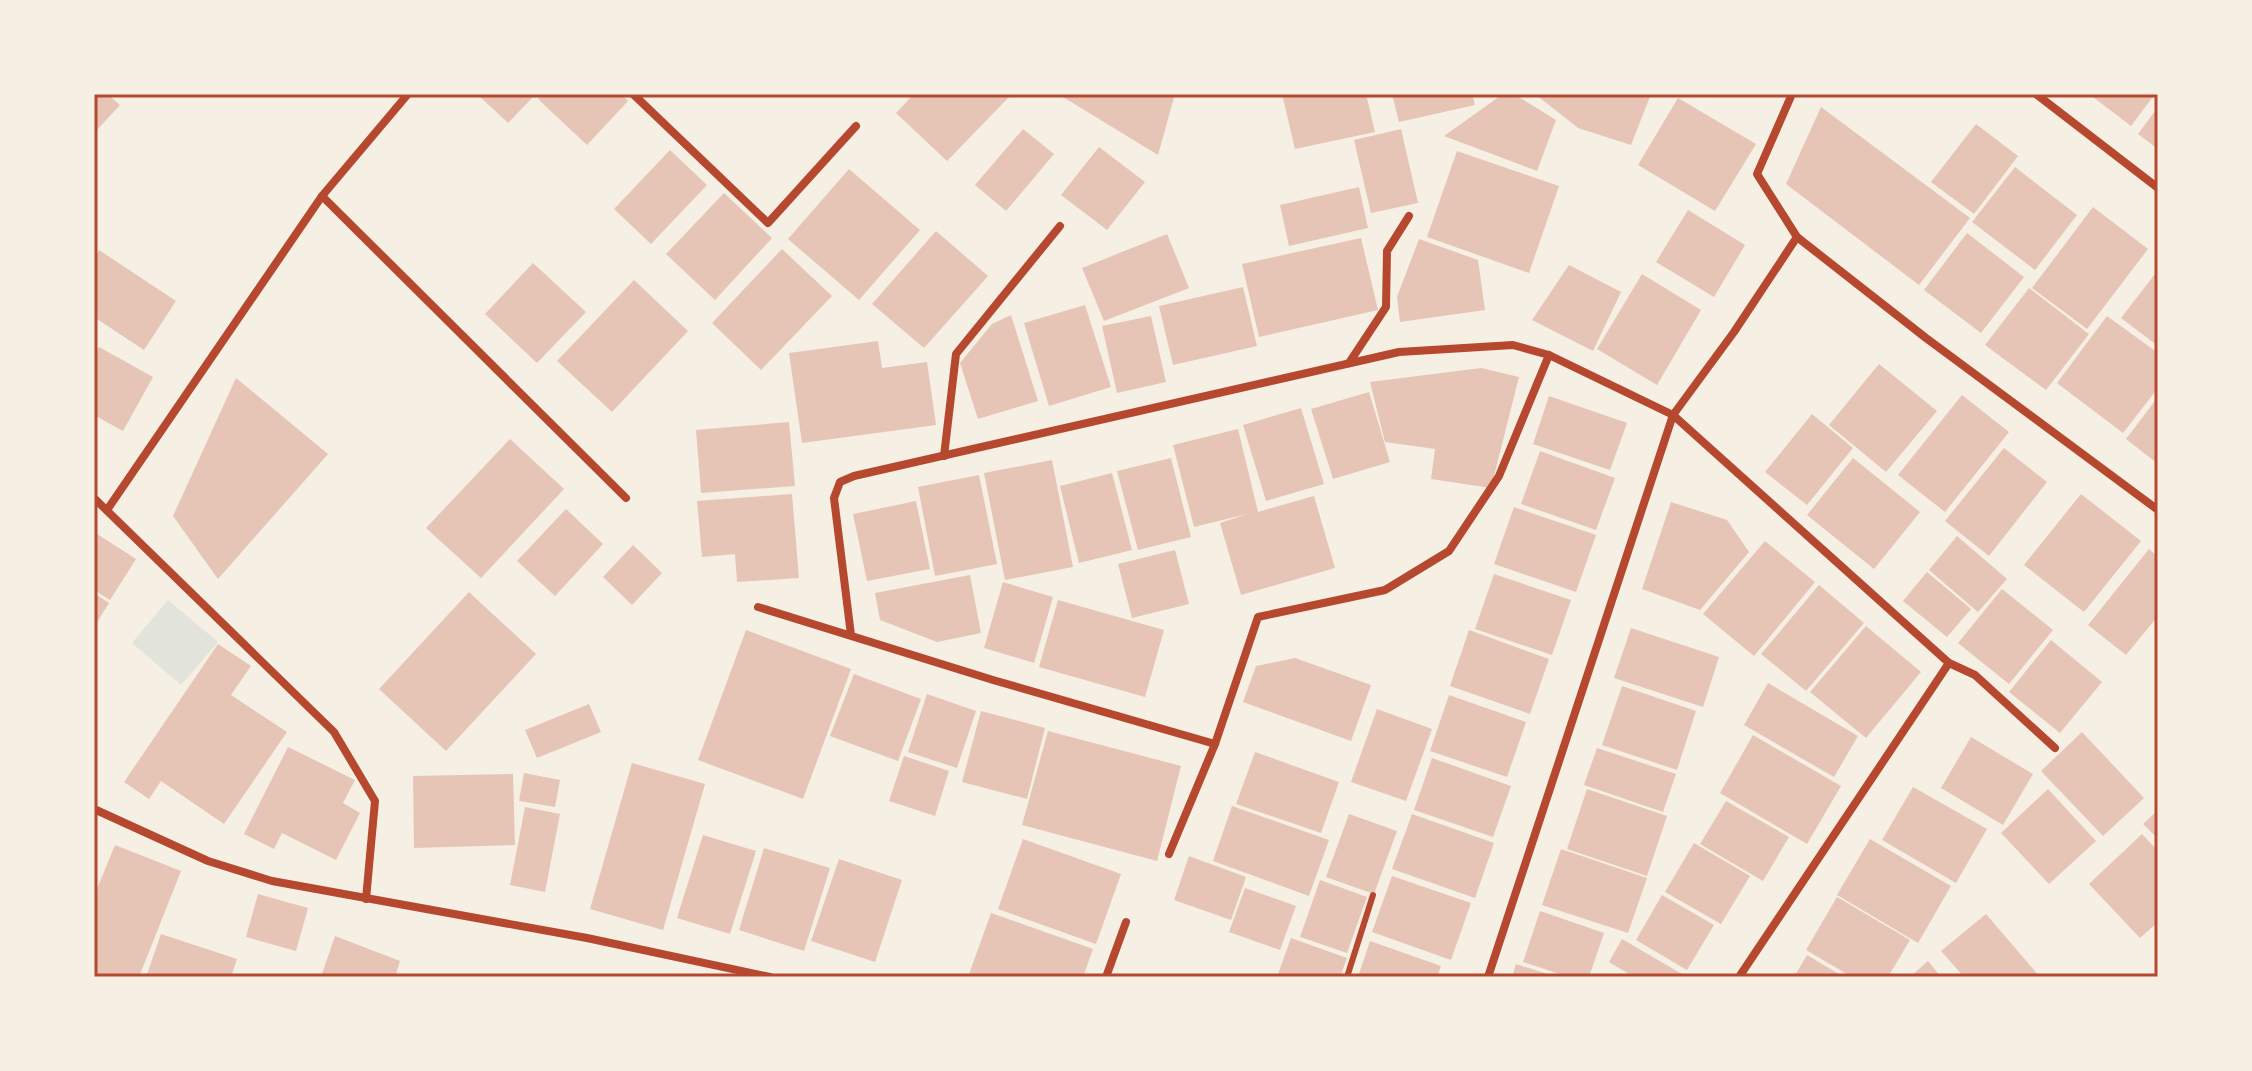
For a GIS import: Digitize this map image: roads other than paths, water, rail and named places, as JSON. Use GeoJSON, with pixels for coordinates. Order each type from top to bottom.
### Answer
{"type":"FeatureCollection","features":[{"type":"Feature","properties":{"kind":"street"},"geometry":{"type":"LineString","coordinates":[[107,510],[322,196],[408,94]]}},
{"type":"Feature","properties":{"kind":"street"},"geometry":{"type":"LineString","coordinates":[[633,94],[768,223],[856,126]]}},
{"type":"Feature","properties":{"kind":"street"},"geometry":{"type":"LineString","coordinates":[[1792,94],[1757,174],[1797,237],[1926,338],[2158,510]]}},
{"type":"Feature","properties":{"kind":"street"},"geometry":{"type":"LineString","coordinates":[[2036,94],[2158,188]]}},
{"type":"Feature","properties":{"kind":"street"},"geometry":{"type":"LineString","coordinates":[[322,196],[626,498]]}},
{"type":"Feature","properties":{"kind":"street"},"geometry":{"type":"LineString","coordinates":[[1348,363],[1386,307],[1387,251],[1409,216]]}},
{"type":"Feature","properties":{"kind":"street"},"geometry":{"type":"LineString","coordinates":[[944,456],[956,354],[1060,226]]}},
{"type":"Feature","properties":{"kind":"street"},"geometry":{"type":"LineString","coordinates":[[1488,977],[1673,415],[1734,332],[1797,237]]}},
{"type":"Feature","properties":{"kind":"street"},"geometry":{"type":"LineString","coordinates":[[851,635],[834,498],[840,482],[854,476],[1399,352],[1513,345],[1549,355],[1673,415],[1949,663],[1975,675],[2055,748]]}},
{"type":"Feature","properties":{"kind":"street"},"geometry":{"type":"LineString","coordinates":[[1169,854],[1215,744],[1258,617],[1385,590],[1449,551],[1499,476],[1549,355]]}},
{"type":"Feature","properties":{"kind":"street"},"geometry":{"type":"LineString","coordinates":[[94,498],[334,732],[375,801],[366,899]]}},
{"type":"Feature","properties":{"kind":"street"},"geometry":{"type":"LineString","coordinates":[[758,607],[993,680],[1215,744]]}},
{"type":"Feature","properties":{"kind":"street"},"geometry":{"type":"LineString","coordinates":[[1739,977],[1949,663]]}},
{"type":"Feature","properties":{"kind":"street"},"geometry":{"type":"LineString","coordinates":[[94,809],[208,861],[272,881],[587,938],[770,977]]}},
{"type":"Feature","properties":{"kind":"street"},"geometry":{"type":"LineString","coordinates":[[1106,977],[1126,922]]}},
{"type":"Feature","properties":{"kind":"lane"},"geometry":{"type":"LineString","coordinates":[[1347,977],[1373,895]]}}]}
